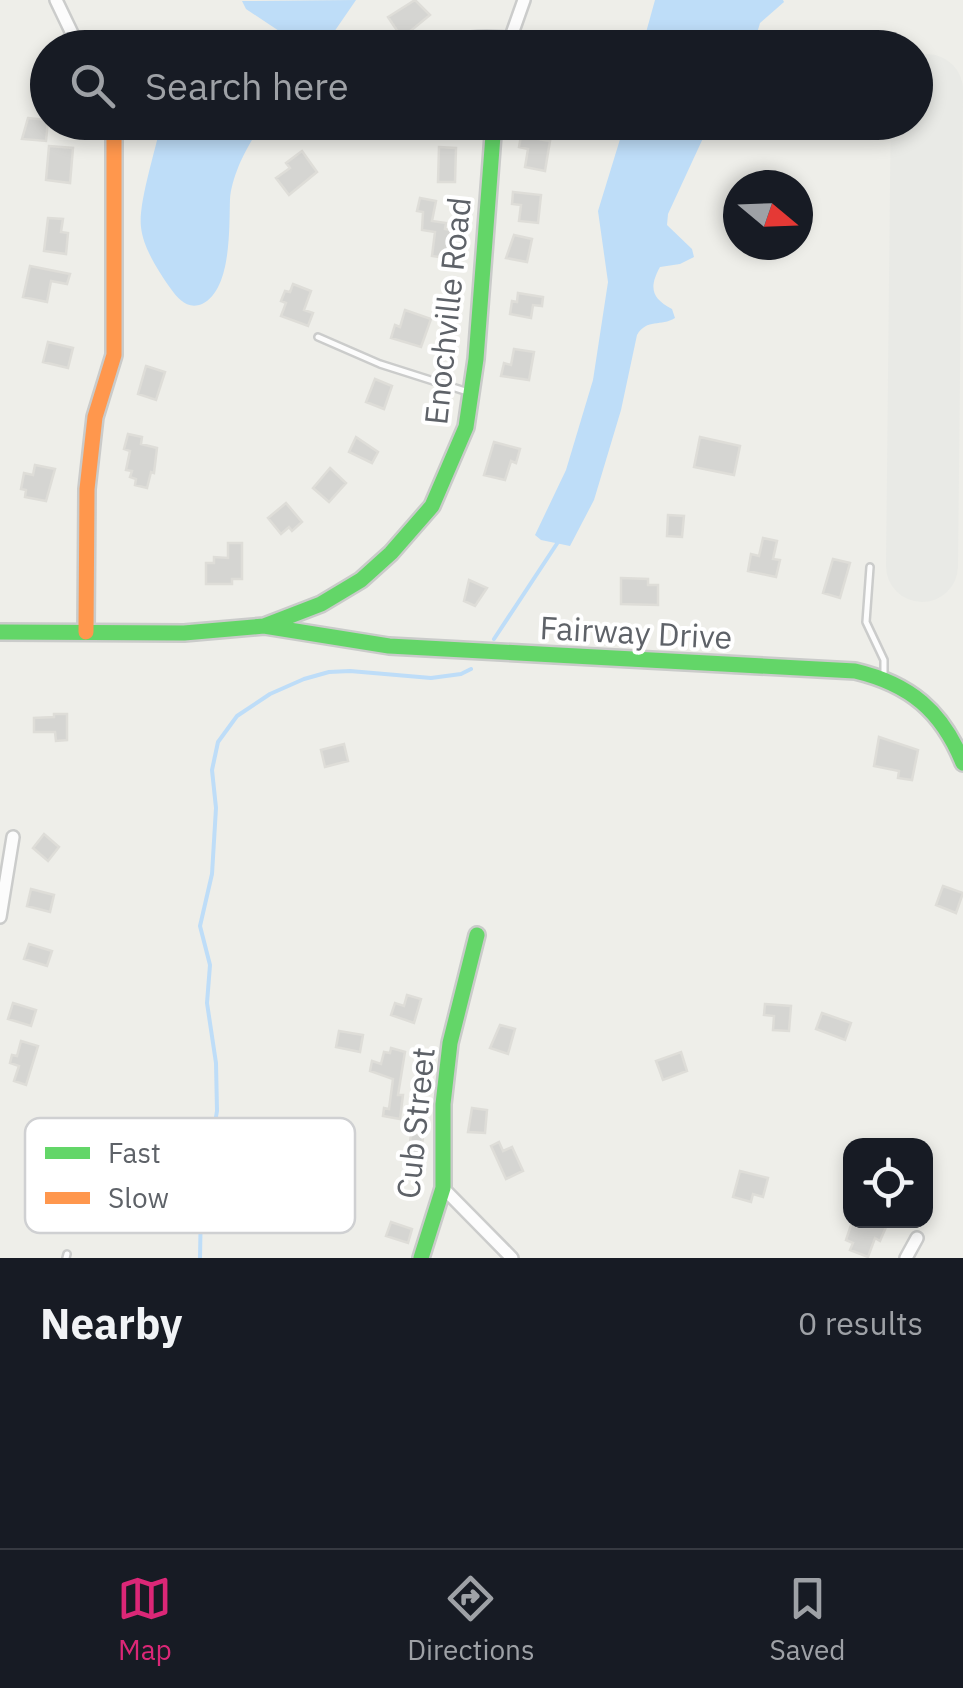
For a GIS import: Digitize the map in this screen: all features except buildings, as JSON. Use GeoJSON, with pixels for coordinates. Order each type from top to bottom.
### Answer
{"type":"FeatureCollection","features":[{"type":"Feature","properties":{"kind":"street"},"geometry":{"type":"LineString","coordinates":[[56,0],[69,30]]}},
{"type":"Feature","properties":{"kind":"street"},"geometry":{"type":"LineString","coordinates":[[513,30],[524,0]]}},
{"type":"Feature","properties":{"kind":"street"},"geometry":{"type":"LineString","coordinates":[[86,632],[89,471],[95,417],[114,356],[114,140]]}},
{"type":"Feature","properties":{"kind":"street","name":"Enochville Road"},"geometry":{"type":"LineString","coordinates":[[0,632],[184,633],[264,626],[321,604],[361,580],[391,553],[432,506],[466,427],[492,140]]}},
{"type":"Feature","properties":{"kind":"street","name":"Fairway Drive"},"geometry":{"type":"LineString","coordinates":[[264,626],[389,646],[855,671],[884,676],[910,690],[934,710],[955,740],[963,763]]}},
{"type":"Feature","properties":{"kind":"street"},"geometry":{"type":"LineString","coordinates":[[0,918],[13,837]]}},
{"type":"Feature","properties":{"kind":"street","name":"Cub Street"},"geometry":{"type":"LineString","coordinates":[[421,1258],[443,1188],[443,1104],[450,1043],[477,935]]}},
{"type":"Feature","properties":{"kind":"street"},"geometry":{"type":"LineString","coordinates":[[443,1188],[512,1258]]}},
{"type":"Feature","properties":{"kind":"street"},"geometry":{"type":"LineString","coordinates":[[906,1258],[917,1238]]}},
{"type":"Feature","properties":{"kind":"lane"},"geometry":{"type":"LineString","coordinates":[[318,337],[380,364],[471,392]]}},
{"type":"Feature","properties":{"kind":"lane"},"geometry":{"type":"LineString","coordinates":[[870,568],[866,622],[884,660],[884,676]]}},
{"type":"Feature","properties":{"kind":"water"},"geometry":{"type":"Polygon","coordinates":[[[356,0],[335,30],[278,30],[246,9],[242,1],[356,0]]]}},
{"type":"Feature","properties":{"kind":"water"},"geometry":{"type":"Polygon","coordinates":[[[655,0],[784,2],[760,23],[758,30],[647,30],[655,0]]]}},
{"type":"Feature","properties":{"kind":"water"},"geometry":{"type":"Polygon","coordinates":[[[157,140],[252,140],[234,179],[224,272],[212,297],[202,304],[192,306],[184,302],[152,260],[142,235],[142,205],[157,140]]]}},
{"type":"Feature","properties":{"kind":"water"},"geometry":{"type":"Polygon","coordinates":[[[620,140],[702,140],[668,214],[667,225],[692,249],[694,257],[660,267],[653,286],[656,296],[672,309],[675,318],[645,326],[637,335],[621,410],[594,500],[570,546],[535,535],[566,470],[593,380],[608,282],[598,211],[620,140]]]}},
{"type":"Feature","properties":{"kind":"waterway"},"geometry":{"type":"LineString","coordinates":[[494,639],[558,542]]}},
{"type":"Feature","properties":{"kind":"waterway"},"geometry":{"type":"LineString","coordinates":[[216,1118],[216,1063],[207,1003],[210,965],[200,926],[212,874],[216,808],[212,770],[218,742],[237,716],[270,694],[304,679],[350,671],[431,678],[471,669]]}},
{"type":"Feature","properties":{"kind":"waterway"},"geometry":{"type":"LineString","coordinates":[[200,1233],[200,1258]]}},
{"type":"Feature","properties":{"kind":"runway"},"geometry":{"type":"LineString","coordinates":[[922,566],[926,140]]}},
{"type":"Feature","properties":{"kind":"traffic: fast"},"geometry":{"type":"LineString","coordinates":[[0,632],[184,633],[264,626],[321,604],[361,580],[391,553],[432,506],[466,427],[476,359],[493,140]]}},
{"type":"Feature","properties":{"kind":"traffic: fast"},"geometry":{"type":"LineString","coordinates":[[264,626],[389,646],[855,671],[892,684],[922,702],[945,729],[963,763]]}},
{"type":"Feature","properties":{"kind":"traffic: fast"},"geometry":{"type":"LineString","coordinates":[[421,1258],[443,1188],[443,1104],[450,1043],[477,935]]}},
{"type":"Feature","properties":{"kind":"traffic: slow"},"geometry":{"type":"LineString","coordinates":[[86,632],[87,489],[95,417],[114,355],[114,140]]}}]}
